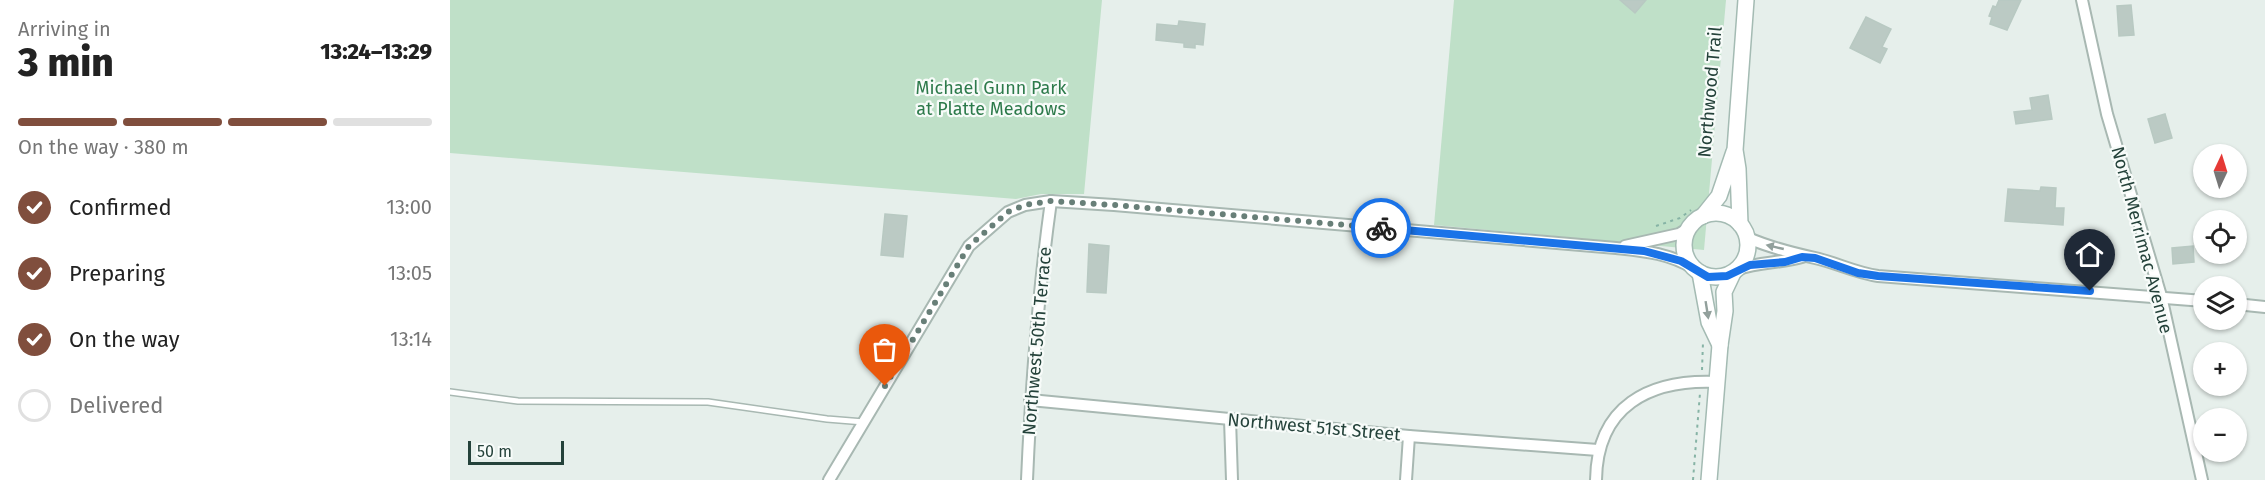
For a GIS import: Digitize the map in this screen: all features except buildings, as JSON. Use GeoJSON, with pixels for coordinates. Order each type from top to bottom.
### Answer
{"type":"FeatureCollection","features":[{"type":"Feature","properties":{"kind":"street"},"geometry":{"type":"LineString","coordinates":[[1719,345],[1709,322],[1696,271],[1688,261],[1683,244],[1689,228],[1700,211],[1719,196],[1725,186],[1735,150],[1746,0]]}},
{"type":"Feature","properties":{"kind":"street","name":"North Merrimac Avenue"},"geometry":{"type":"LineString","coordinates":[[2082,0],[2107,114],[2161,296],[2202,480]]}},
{"type":"Feature","properties":{"kind":"street"},"geometry":{"type":"LineString","coordinates":[[1735,150],[1740,224]]}},
{"type":"Feature","properties":{"kind":"street"},"geometry":{"type":"LineString","coordinates":[[829,480],[969,246],[1008,212],[1025,205],[1051,201],[1616,248],[1664,255],[1681,261],[1696,271],[1718,278],[1759,264],[1785,262],[1802,257]]}},
{"type":"Feature","properties":{"kind":"street","name":"Northwest 50th Terrace"},"geometry":{"type":"LineString","coordinates":[[1027,480],[1030,400],[1039,286],[1051,201]]}},
{"type":"Feature","properties":{"kind":"street"},"geometry":{"type":"LineString","coordinates":[[1700,211],[1732,217],[1740,224],[1748,238],[1747,254],[1724,292],[1725,311],[1709,381],[1709,480]]}},
{"type":"Feature","properties":{"kind":"street"},"geometry":{"type":"LineString","coordinates":[[1616,248],[1679,234],[1689,228]]}},
{"type":"Feature","properties":{"kind":"street"},"geometry":{"type":"LineString","coordinates":[[1748,238],[1802,257],[1815,258],[1858,273],[1878,276],[2193,300]]}},
{"type":"Feature","properties":{"kind":"street"},"geometry":{"type":"LineString","coordinates":[[2247,305],[2265,307]]}},
{"type":"Feature","properties":{"kind":"street"},"geometry":{"type":"LineString","coordinates":[[1596,480],[1598,450],[1607,428],[1636,398],[1680,382],[1709,381]]}},
{"type":"Feature","properties":{"kind":"street","name":"Northwest 51st Street"},"geometry":{"type":"LineString","coordinates":[[1030,400],[1598,450]]}},
{"type":"Feature","properties":{"kind":"street"},"geometry":{"type":"LineString","coordinates":[[1230,419],[1232,480]]}},
{"type":"Feature","properties":{"kind":"street"},"geometry":{"type":"LineString","coordinates":[[1406,480],[1409,435]]}},
{"type":"Feature","properties":{"kind":"lane"},"geometry":{"type":"LineString","coordinates":[[450,392],[518,401],[708,402],[864,422]]}},
{"type":"Feature","properties":{"kind":"path"},"geometry":{"type":"LineString","coordinates":[[1650,240],[1648,229],[1700,211]]}},
{"type":"Feature","properties":{"kind":"path"},"geometry":{"type":"LineString","coordinates":[[1693,480],[1709,381],[1703,336]]}},
{"type":"Feature","properties":{"kind":"green space","name":"Michael Gunn Park at Platte Meadows"},"geometry":{"type":"Polygon","coordinates":[[[450,0],[1102,0],[1084,194],[1041,194],[1016,199],[450,153],[450,0]]]}},
{"type":"Feature","properties":{"kind":"green space"},"geometry":{"type":"Polygon","coordinates":[[[1454,0],[1726,0],[1704,250],[1434,225],[1454,0]]]}},
{"type":"Feature","properties":{"kind":"way so far"},"geometry":{"type":"LineString","coordinates":[[885,386],[969,246],[1008,212],[1025,205],[1051,201],[1114,205],[1381,228]]}},
{"type":"Feature","properties":{"kind":"route"},"geometry":{"type":"LineString","coordinates":[[1381,228],[1644,251],[1681,261],[1708,277],[1718,278],[1750,265],[1785,262],[1802,257],[1815,258],[1858,273],[1878,276],[2090,291]]}}]}
